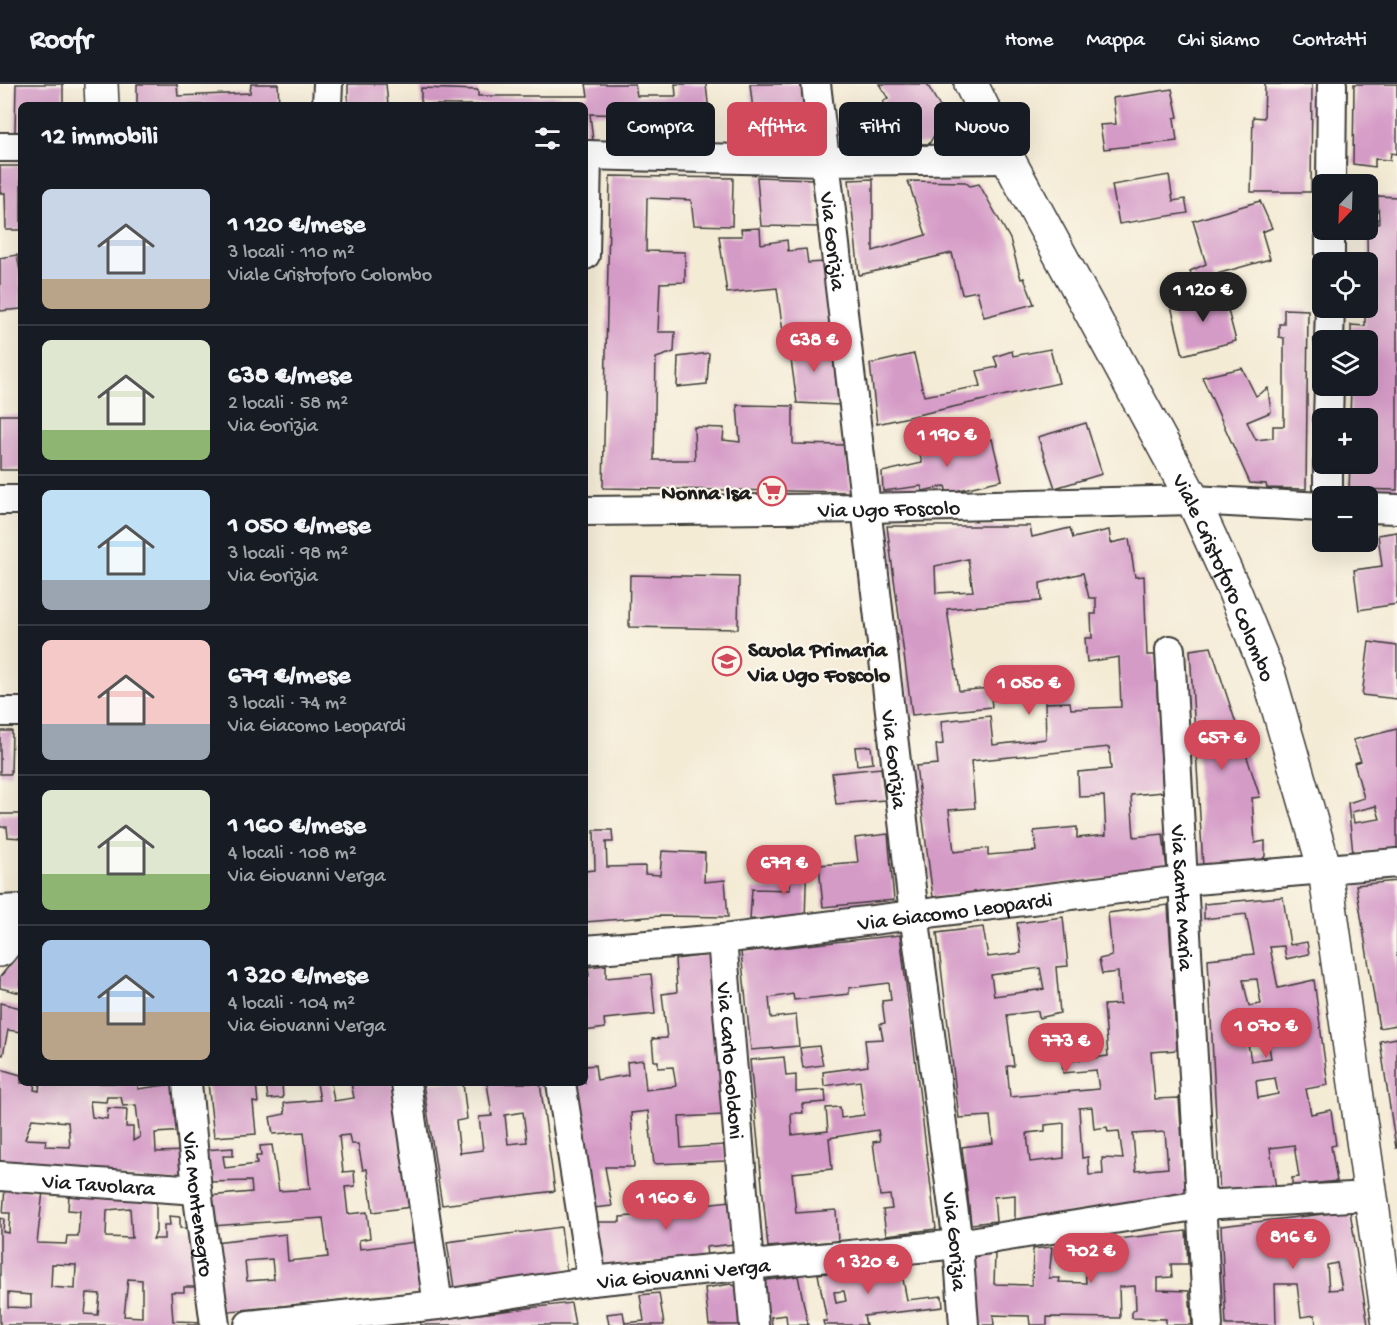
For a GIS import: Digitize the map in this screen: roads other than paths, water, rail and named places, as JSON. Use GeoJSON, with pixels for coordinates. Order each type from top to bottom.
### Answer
{"type":"FeatureCollection","features":[{"type":"Feature","properties":{"kind":"main road"},"geometry":{"type":"LineString","coordinates":[[101,84],[102,102]]}},
{"type":"Feature","properties":{"kind":"main road","name":"Viale Cristoforo Colombo"},"geometry":{"type":"LineString","coordinates":[[971,84],[1008,159],[1193,500],[1234,590],[1269,676],[1325,870],[1389,1325]]}},
{"type":"Feature","properties":{"kind":"main road"},"geometry":{"type":"LineString","coordinates":[[0,950],[18,927]]}},
{"type":"Feature","properties":{"kind":"street"},"geometry":{"type":"LineString","coordinates":[[327,102],[328,84]]}},
{"type":"Feature","properties":{"kind":"street","name":"Via Gorizia"},"geometry":{"type":"LineString","coordinates":[[816,84],[868,508],[914,914],[958,1244],[964,1325]]}},
{"type":"Feature","properties":{"kind":"street"},"geometry":{"type":"LineString","coordinates":[[1331,174],[1332,84]]}},
{"type":"Feature","properties":{"kind":"street"},"geometry":{"type":"LineString","coordinates":[[0,147],[18,147]]}},
{"type":"Feature","properties":{"kind":"street"},"geometry":{"type":"LineString","coordinates":[[588,155],[824,161],[1008,159]]}},
{"type":"Feature","properties":{"kind":"street"},"geometry":{"type":"LineString","coordinates":[[0,500],[18,500]]}},
{"type":"Feature","properties":{"kind":"street","name":"Via Ugo Foscolo"},"geometry":{"type":"LineString","coordinates":[[588,511],[868,508],[1193,500],[1312,506]]}},
{"type":"Feature","properties":{"kind":"street"},"geometry":{"type":"LineString","coordinates":[[1378,508],[1397,509]]}},
{"type":"Feature","properties":{"kind":"street","name":"Via Santa Maria"},"geometry":{"type":"LineString","coordinates":[[1170,650],[1208,1325]]}},
{"type":"Feature","properties":{"kind":"street"},"geometry":{"type":"LineString","coordinates":[[0,712],[18,712]]}},
{"type":"Feature","properties":{"kind":"street","name":"Via Giacomo Leopardi"},"geometry":{"type":"LineString","coordinates":[[588,950],[722,939],[1183,881],[1397,863]]}},
{"type":"Feature","properties":{"kind":"street"},"geometry":{"type":"LineString","coordinates":[[0,910],[18,909]]}},
{"type":"Feature","properties":{"kind":"street","name":"Via Carlo Goldoni"},"geometry":{"type":"LineString","coordinates":[[722,939],[754,1325]]}},
{"type":"Feature","properties":{"kind":"street","name":"Via Montenegro"},"geometry":{"type":"LineString","coordinates":[[187,1086],[197,1190],[215,1325]]}},
{"type":"Feature","properties":{"kind":"street"},"geometry":{"type":"LineString","coordinates":[[406,1086],[438,1305]]}},
{"type":"Feature","properties":{"kind":"street"},"geometry":{"type":"LineString","coordinates":[[561,1086],[592,1281]]}},
{"type":"Feature","properties":{"kind":"street","name":"Via Tavolara"},"geometry":{"type":"LineString","coordinates":[[0,1176],[197,1190]]}},
{"type":"Feature","properties":{"kind":"street","name":"Via Giovanni Verga"},"geometry":{"type":"LineString","coordinates":[[249,1325],[438,1305],[592,1281],[958,1244],[1201,1205],[1370,1196]]}},
{"type":"Feature","properties":{"kind":"place","name":"Nonna Isa"},"geometry":{"type":"Point","coordinates":[772,491]}},
{"type":"Feature","properties":{"kind":"place","name":"Scuola Primaria Via Ugo Foscolo"},"geometry":{"type":"Point","coordinates":[727,661]}}]}
